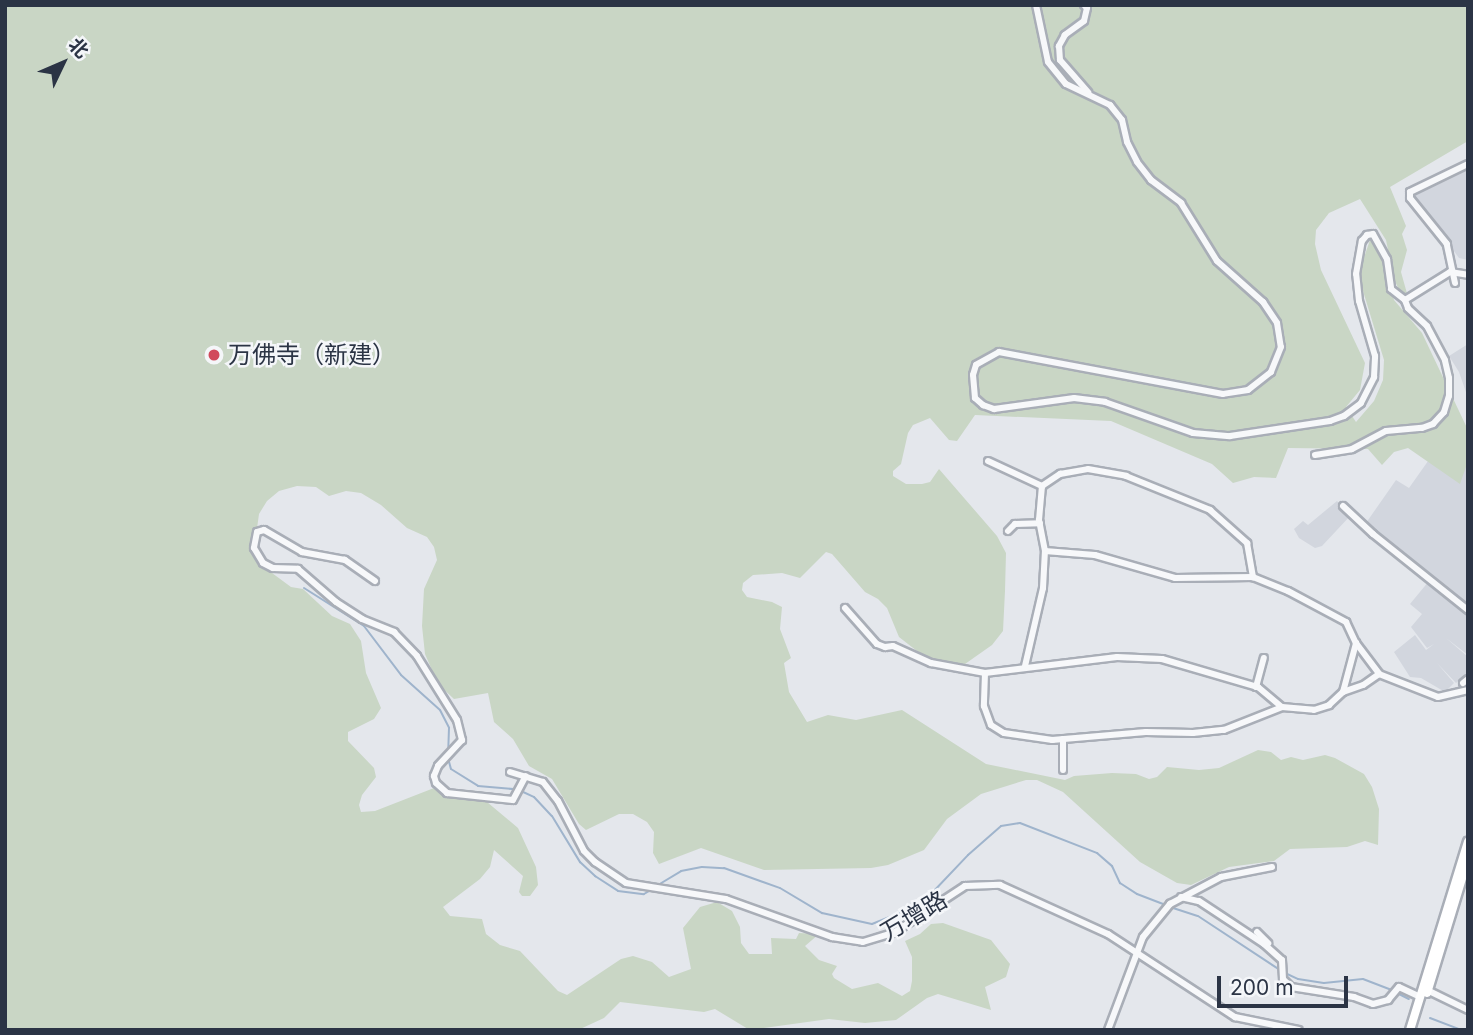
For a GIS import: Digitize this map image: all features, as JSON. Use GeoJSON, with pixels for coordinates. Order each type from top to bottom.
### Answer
{"type":"FeatureCollection","features":[{"type":"Feature","properties":{"kind":"main road"},"geometry":{"type":"LineString","coordinates":[[1415,1030],[1468,842]]}},
{"type":"Feature","properties":{"kind":"main road"},"geometry":{"type":"LineString","coordinates":[[1410,1030],[1468,859]]}},
{"type":"Feature","properties":{"kind":"street"},"geometry":{"type":"LineString","coordinates":[[1036,5],[1048,62],[1066,84],[1110,105],[1122,120],[1127,142],[1137,162],[1151,180],[1181,203],[1217,261],[1263,302],[1277,323],[1280,347],[1271,372],[1248,390],[1223,394],[999,352],[976,365],[973,375],[975,398],[994,409],[1074,398],[1105,402],[1193,433],[1230,436],[1330,421],[1356,407],[1368,393],[1374,377],[1375,356],[1359,301],[1356,274],[1362,241],[1367,235],[1373,234],[1387,258],[1391,289],[1405,300],[1408,308],[1427,326],[1445,359],[1449,387],[1444,412],[1433,424],[1422,428],[1386,431],[1352,449],[1315,455]]}},
{"type":"Feature","properties":{"kind":"street"},"geometry":{"type":"LineString","coordinates":[[1084,5],[1087,8],[1084,21],[1065,35],[1059,46],[1060,60],[1091,95]]}},
{"type":"Feature","properties":{"kind":"street"},"geometry":{"type":"LineString","coordinates":[[1455,283],[1455,272],[1447,244],[1410,198],[1410,192],[1468,164]]}},
{"type":"Feature","properties":{"kind":"street"},"geometry":{"type":"LineString","coordinates":[[1405,300],[1426,284],[1455,272],[1468,275]]}},
{"type":"Feature","properties":{"kind":"street"},"geometry":{"type":"LineString","coordinates":[[988,461],[1042,486]]}},
{"type":"Feature","properties":{"kind":"street"},"geometry":{"type":"LineString","coordinates":[[1042,486],[1072,470],[1108,471],[1141,481],[1210,510],[1247,543],[1253,577]]}},
{"type":"Feature","properties":{"kind":"street"},"geometry":{"type":"LineString","coordinates":[[1025,666],[1040,611],[1045,551],[1040,523],[1042,486]]}},
{"type":"Feature","properties":{"kind":"street"},"geometry":{"type":"LineString","coordinates":[[1343,506],[1373,534],[1468,610]]}},
{"type":"Feature","properties":{"kind":"street"},"geometry":{"type":"LineString","coordinates":[[1008,531],[1015,524],[1040,523]]}},
{"type":"Feature","properties":{"kind":"street"},"geometry":{"type":"LineString","coordinates":[[375,581],[362,575],[345,560],[302,552],[264,530],[257,532],[254,548],[263,563],[273,568],[298,569],[335,602],[362,619],[383,625],[405,640],[457,720],[462,740],[444,758],[434,776],[436,783],[447,793],[498,796],[510,800],[518,793],[526,776]]}},
{"type":"Feature","properties":{"kind":"street"},"geometry":{"type":"LineString","coordinates":[[1045,551],[1095,555],[1175,578],[1253,577],[1342,618],[1351,628],[1356,643],[1379,674],[1438,697],[1468,690]]}},
{"type":"Feature","properties":{"kind":"street"},"geometry":{"type":"LineString","coordinates":[[845,608],[877,644],[885,648],[893,646],[931,663],[985,673],[1025,666],[1141,657],[1180,663],[1256,687],[1282,707]]}},
{"type":"Feature","properties":{"kind":"street"},"geometry":{"type":"LineString","coordinates":[[1343,692],[1356,643]]}},
{"type":"Feature","properties":{"kind":"street"},"geometry":{"type":"LineString","coordinates":[[1256,687],[1264,658]]}},
{"type":"Feature","properties":{"kind":"street"},"geometry":{"type":"LineString","coordinates":[[985,673],[984,706],[991,725],[1018,736],[1063,739],[1224,730],[1282,707],[1314,710],[1329,705],[1343,692],[1363,685],[1379,674]]}},
{"type":"Feature","properties":{"kind":"street"},"geometry":{"type":"LineString","coordinates":[[1063,739],[1063,769]]}},
{"type":"Feature","properties":{"kind":"street","name":"万增路"},"geometry":{"type":"LineString","coordinates":[[510,772],[543,782],[553,794],[584,851],[626,883],[726,899],[832,937],[863,942],[895,932],[965,886],[1000,885],[1063,912],[1137,953],[1235,1017],[1299,1030]]}},
{"type":"Feature","properties":{"kind":"street"},"geometry":{"type":"LineString","coordinates":[[1108,1030],[1143,937],[1161,913],[1178,899],[1220,877],[1272,867]]}},
{"type":"Feature","properties":{"kind":"street"},"geometry":{"type":"LineString","coordinates":[[1178,899],[1199,901],[1277,955]]}},
{"type":"Feature","properties":{"kind":"street"},"geometry":{"type":"LineString","coordinates":[[1257,932],[1284,966],[1282,975],[1291,987],[1354,997],[1373,1004],[1388,1000],[1399,987],[1468,1010]]}},
{"type":"Feature","properties":{"kind":"shaded area"},"geometry":{"type":"Polygon","coordinates":[[[1468,167],[1468,260],[1459,258],[1414,196],[1418,191],[1468,167]]]}},
{"type":"Feature","properties":{"kind":"shaded area"},"geometry":{"type":"Polygon","coordinates":[[[1468,344],[1468,398],[1459,372],[1449,356],[1468,344]]]}},
{"type":"Feature","properties":{"kind":"shaded area"},"geometry":{"type":"Polygon","coordinates":[[[1433,454],[1468,467],[1468,607],[1366,523],[1396,480],[1409,488],[1433,454]]]}},
{"type":"Feature","properties":{"kind":"shaded area"},"geometry":{"type":"Polygon","coordinates":[[[1337,501],[1351,515],[1322,546],[1315,548],[1299,538],[1294,529],[1303,521],[1308,525],[1337,501]]]}},
{"type":"Feature","properties":{"kind":"shaded area"},"geometry":{"type":"Polygon","coordinates":[[[1429,581],[1468,614],[1468,655],[1446,638],[1468,657],[1468,673],[1456,683],[1437,663],[1454,683],[1445,692],[1421,678],[1410,677],[1394,652],[1415,635],[1426,650],[1434,644],[1427,648],[1411,627],[1422,614],[1410,604],[1429,581]]]}},
{"type":"Feature","properties":{"kind":"green space"},"geometry":{"type":"Polygon","coordinates":[[[5,5],[1468,5],[1468,141],[1390,187],[1406,226],[1402,234],[1407,250],[1401,272],[1408,297],[1401,294],[1394,279],[1386,240],[1360,199],[1329,213],[1316,230],[1315,244],[1321,270],[1365,363],[1360,390],[1346,407],[1356,422],[1374,401],[1383,380],[1384,360],[1360,281],[1360,269],[1370,240],[1384,261],[1394,300],[1422,333],[1468,430],[1468,461],[1460,484],[1408,448],[1394,452],[1382,465],[1368,449],[1288,448],[1276,478],[1254,477],[1233,483],[1212,464],[1111,421],[975,415],[957,441],[949,440],[930,418],[913,425],[908,433],[901,464],[893,471],[893,476],[906,484],[922,484],[930,482],[939,469],[997,536],[1006,553],[1005,591],[1003,631],[992,645],[965,664],[926,658],[899,637],[887,608],[865,592],[832,554],[826,552],[800,578],[782,573],[753,575],[743,583],[742,590],[747,597],[782,607],[780,629],[791,658],[784,663],[789,692],[807,722],[828,715],[856,720],[902,710],[986,764],[1065,780],[1074,776],[1112,773],[1136,774],[1149,779],[1157,777],[1167,767],[1199,770],[1219,768],[1258,750],[1271,752],[1281,760],[1291,757],[1303,760],[1325,755],[1364,774],[1372,787],[1379,809],[1378,845],[1365,841],[1347,847],[1290,849],[1274,861],[1229,867],[1191,885],[1177,883],[1140,862],[1063,792],[1037,780],[1026,780],[981,794],[947,819],[924,850],[888,865],[871,868],[764,870],[701,848],[659,864],[653,853],[654,832],[647,822],[633,814],[619,814],[586,830],[579,824],[552,779],[529,766],[513,739],[494,722],[488,693],[454,699],[438,684],[425,654],[422,626],[424,589],[437,560],[434,547],[427,537],[407,528],[381,505],[361,493],[346,491],[329,496],[316,487],[297,486],[279,491],[267,501],[259,514],[254,550],[272,573],[291,587],[303,589],[332,616],[350,624],[361,641],[366,673],[381,708],[374,719],[348,732],[348,741],[374,768],[376,777],[362,795],[359,805],[361,812],[375,811],[434,788],[459,790],[481,797],[518,828],[536,867],[538,885],[530,896],[522,896],[519,892],[523,876],[494,850],[490,867],[480,879],[443,907],[450,916],[482,919],[486,934],[500,945],[520,951],[558,991],[567,995],[621,959],[633,956],[652,962],[669,977],[691,969],[683,928],[700,907],[717,902],[732,911],[740,927],[741,943],[749,954],[772,954],[771,938],[796,939],[799,933],[819,934],[805,946],[819,960],[837,966],[832,974],[834,978],[852,989],[878,983],[902,996],[910,991],[912,981],[912,957],[905,941],[920,934],[931,924],[943,923],[991,940],[1010,964],[1006,977],[985,987],[991,1010],[938,994],[927,998],[896,1020],[865,1023],[829,1019],[757,1029],[748,1029],[715,1009],[704,1012],[620,1002],[604,1018],[578,1030],[5,1030],[5,5]]]}},
{"type":"Feature","properties":{"kind":"waterway"},"geometry":{"type":"LineString","coordinates":[[304,588],[364,626],[401,675],[440,710],[449,728],[448,753]]}},
{"type":"Feature","properties":{"kind":"waterway"},"geometry":{"type":"LineString","coordinates":[[448,758],[451,769],[478,786],[516,789]]}},
{"type":"Feature","properties":{"kind":"waterway"},"geometry":{"type":"LineString","coordinates":[[521,791],[534,797],[552,816],[580,862],[595,876],[618,891],[644,894],[651,890]]}},
{"type":"Feature","properties":{"kind":"waterway"},"geometry":{"type":"LineString","coordinates":[[658,885],[681,871],[702,867],[724,868],[780,888],[822,913],[872,924],[905,911],[931,894],[968,855],[1001,826],[1020,823],[1097,853],[1112,866],[1120,883],[1137,894],[1165,905]]}},
{"type":"Feature","properties":{"kind":"waterway"},"geometry":{"type":"LineString","coordinates":[[1170,907],[1198,916],[1280,970]]}},
{"type":"Feature","properties":{"kind":"waterway"},"geometry":{"type":"LineString","coordinates":[[1285,973],[1298,979],[1324,983],[1363,979],[1391,990]]}},
{"type":"Feature","properties":{"kind":"waterway"},"geometry":{"type":"LineString","coordinates":[[1399,994],[1409,999]]}},
{"type":"Feature","properties":{"kind":"waterway"},"geometry":{"type":"LineString","coordinates":[[1430,1018],[1462,1030]]}},
{"type":"Feature","properties":{"kind":"place","name":"万佛寺（新建）"},"geometry":{"type":"Point","coordinates":[214,355]}}]}
